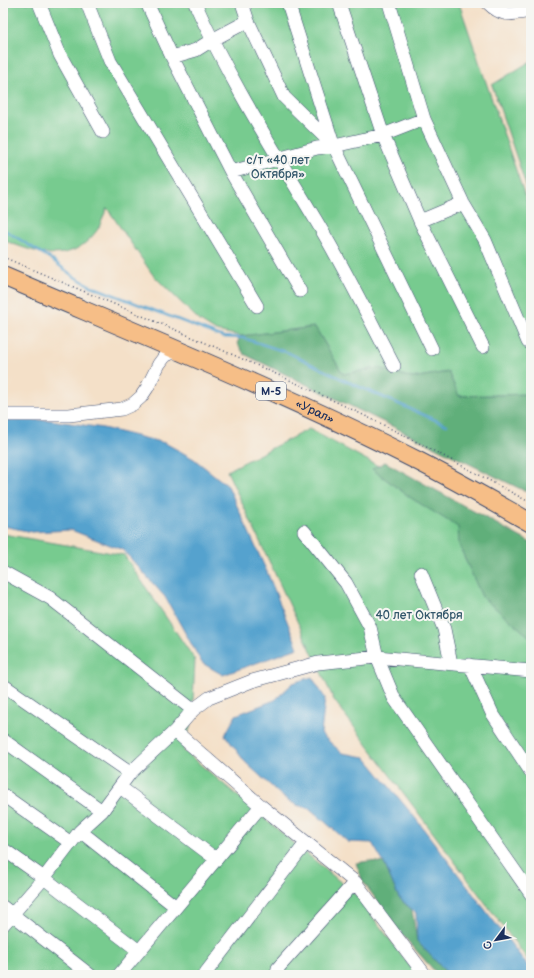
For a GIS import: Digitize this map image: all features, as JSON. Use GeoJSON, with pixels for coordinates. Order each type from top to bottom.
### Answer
{"type":"FeatureCollection","features":[{"type":"Feature","properties":{"kind":"highway","name":"«Урал»"},"geometry":{"type":"LineString","coordinates":[[3,266],[327,406],[425,455],[531,512]]}},
{"type":"Feature","properties":{"kind":"highway","name":"«Урал»"},"geometry":{"type":"LineString","coordinates":[[3,276],[324,415],[407,456],[531,523]]}},
{"type":"Feature","properties":{"kind":"lane"},"geometry":{"type":"LineString","coordinates":[[39,3],[60,55],[103,132]]}},
{"type":"Feature","properties":{"kind":"lane"},"geometry":{"type":"LineString","coordinates":[[87,3],[110,61],[257,306]]}},
{"type":"Feature","properties":{"kind":"lane"},"geometry":{"type":"LineString","coordinates":[[147,3],[172,57],[231,172],[300,291]]}},
{"type":"Feature","properties":{"kind":"lane"},"geometry":{"type":"LineString","coordinates":[[195,3],[212,40],[277,158],[322,230],[394,366]]}},
{"type":"Feature","properties":{"kind":"lane"},"geometry":{"type":"LineString","coordinates":[[242,3],[248,21],[284,97],[334,146]]}},
{"type":"Feature","properties":{"kind":"lane"},"geometry":{"type":"LineString","coordinates":[[288,3],[334,146],[432,349]]}},
{"type":"Feature","properties":{"kind":"lane"},"geometry":{"type":"LineString","coordinates":[[339,3],[383,135],[420,221],[483,347]]}},
{"type":"Feature","properties":{"kind":"lane"},"geometry":{"type":"LineString","coordinates":[[389,3],[424,119],[463,203],[485,240],[528,342]]}},
{"type":"Feature","properties":{"kind":"lane"},"geometry":{"type":"LineString","coordinates":[[488,3],[498,12],[508,15],[531,12]]}},
{"type":"Feature","properties":{"kind":"lane"},"geometry":{"type":"LineString","coordinates":[[172,57],[196,50],[248,21]]}},
{"type":"Feature","properties":{"kind":"lane"},"geometry":{"type":"LineString","coordinates":[[231,172],[317,148],[334,146],[383,135],[424,119]]}},
{"type":"Feature","properties":{"kind":"lane"},"geometry":{"type":"LineString","coordinates":[[420,221],[463,203]]}},
{"type":"Feature","properties":{"kind":"lane"},"geometry":{"type":"LineString","coordinates":[[147,338],[153,343],[158,351],[160,357],[159,364]]}},
{"type":"Feature","properties":{"kind":"lane"},"geometry":{"type":"LineString","coordinates":[[3,415],[69,415],[122,408],[133,404],[141,397],[163,358],[174,352],[183,353]]}},
{"type":"Feature","properties":{"kind":"lane"},"geometry":{"type":"LineString","coordinates":[[304,531],[346,584],[370,627],[378,657],[394,698],[531,894]]}},
{"type":"Feature","properties":{"kind":"lane"},"geometry":{"type":"LineString","coordinates":[[3,572],[50,598],[193,710]]}},
{"type":"Feature","properties":{"kind":"lane"},"geometry":{"type":"LineString","coordinates":[[421,572],[444,629],[451,664]]}},
{"type":"Feature","properties":{"kind":"lane"},"geometry":{"type":"LineString","coordinates":[[3,924],[8,910],[44,878],[80,831],[102,811],[130,773],[175,731],[193,710],[209,698],[252,682],[318,664],[378,657],[531,671]]}},
{"type":"Feature","properties":{"kind":"lane"},"geometry":{"type":"LineString","coordinates":[[470,665],[492,713],[531,772]]}},
{"type":"Feature","properties":{"kind":"lane"},"geometry":{"type":"LineString","coordinates":[[3,685],[130,773]]}},
{"type":"Feature","properties":{"kind":"lane"},"geometry":{"type":"LineString","coordinates":[[175,731],[261,806],[355,882],[425,975]]}},
{"type":"Feature","properties":{"kind":"lane"},"geometry":{"type":"LineString","coordinates":[[3,740],[102,811]]}},
{"type":"Feature","properties":{"kind":"lane"},"geometry":{"type":"LineString","coordinates":[[120,786],[216,859]]}},
{"type":"Feature","properties":{"kind":"lane"},"geometry":{"type":"LineString","coordinates":[[3,795],[71,843]]}},
{"type":"Feature","properties":{"kind":"lane"},"geometry":{"type":"LineString","coordinates":[[119,975],[261,806]]}},
{"type":"Feature","properties":{"kind":"lane"},"geometry":{"type":"LineString","coordinates":[[80,831],[176,907]]}},
{"type":"Feature","properties":{"kind":"lane"},"geometry":{"type":"LineString","coordinates":[[204,975],[306,843]]}},
{"type":"Feature","properties":{"kind":"lane"},"geometry":{"type":"LineString","coordinates":[[3,850],[44,878],[139,951]]}},
{"type":"Feature","properties":{"kind":"lane"},"geometry":{"type":"LineString","coordinates":[[277,975],[278,968],[355,882]]}},
{"type":"Feature","properties":{"kind":"lane"},"geometry":{"type":"LineString","coordinates":[[8,910],[90,975]]}},
{"type":"Feature","properties":{"kind":"green space","name":"с/т «40 лет Октября»"},"geometry":{"type":"Polygon","coordinates":[[[3,3],[459,3],[531,214],[531,394],[459,396],[448,372],[412,378],[379,368],[343,374],[315,327],[241,336],[216,331],[200,321],[153,275],[107,208],[95,233],[85,243],[74,250],[52,254],[28,249],[3,240],[3,3]]]}},
{"type":"Feature","properties":{"kind":"green space"},"geometry":{"type":"Polygon","coordinates":[[[498,3],[531,3],[531,7],[509,9],[498,3]]]}},
{"type":"Feature","properties":{"kind":"green space"},"geometry":{"type":"Polygon","coordinates":[[[531,61],[531,200],[492,85],[531,61]]]}},
{"type":"Feature","properties":{"kind":"green space"},"geometry":{"type":"Polygon","coordinates":[[[315,327],[343,374],[379,368],[412,378],[448,372],[459,396],[531,394],[531,494],[244,354],[237,343],[241,336],[315,327]]]}},
{"type":"Feature","properties":{"kind":"green space","name":"40 лет Октября"},"geometry":{"type":"Polygon","coordinates":[[[309,429],[531,548],[531,964],[334,700],[227,471],[309,429]]]}},
{"type":"Feature","properties":{"kind":"green space"},"geometry":{"type":"Polygon","coordinates":[[[385,462],[531,543],[531,638],[482,597],[459,545],[458,527],[411,498],[372,469],[385,462]]]}},
{"type":"Feature","properties":{"kind":"green space"},"geometry":{"type":"Polygon","coordinates":[[[3,534],[124,555],[195,660],[192,721],[183,750],[356,895],[417,975],[3,975],[3,534]]]}},
{"type":"Feature","properties":{"kind":"green space"},"geometry":{"type":"Polygon","coordinates":[[[369,861],[384,863],[399,898],[412,910],[417,941],[449,975],[438,975],[398,930],[362,880],[356,863],[369,861]]]}},
{"type":"Feature","properties":{"kind":"water"},"geometry":{"type":"Polygon","coordinates":[[[3,420],[50,420],[103,428],[165,443],[194,459],[228,486],[267,572],[298,648],[223,675],[202,663],[165,597],[123,550],[71,530],[32,532],[3,526],[3,420]]]}},
{"type":"Feature","properties":{"kind":"water"},"geometry":{"type":"Polygon","coordinates":[[[312,677],[325,698],[321,734],[342,753],[365,757],[416,819],[531,970],[531,975],[449,975],[417,941],[416,913],[399,898],[384,863],[372,843],[348,842],[309,808],[296,805],[283,797],[245,762],[225,735],[236,715],[275,700],[293,683],[312,677]]]}},
{"type":"Feature","properties":{"kind":"waterway"},"geometry":{"type":"LineString","coordinates":[[3,229],[51,259],[73,276],[91,286],[223,337],[243,338],[289,353],[346,381],[447,425]]}}]}
